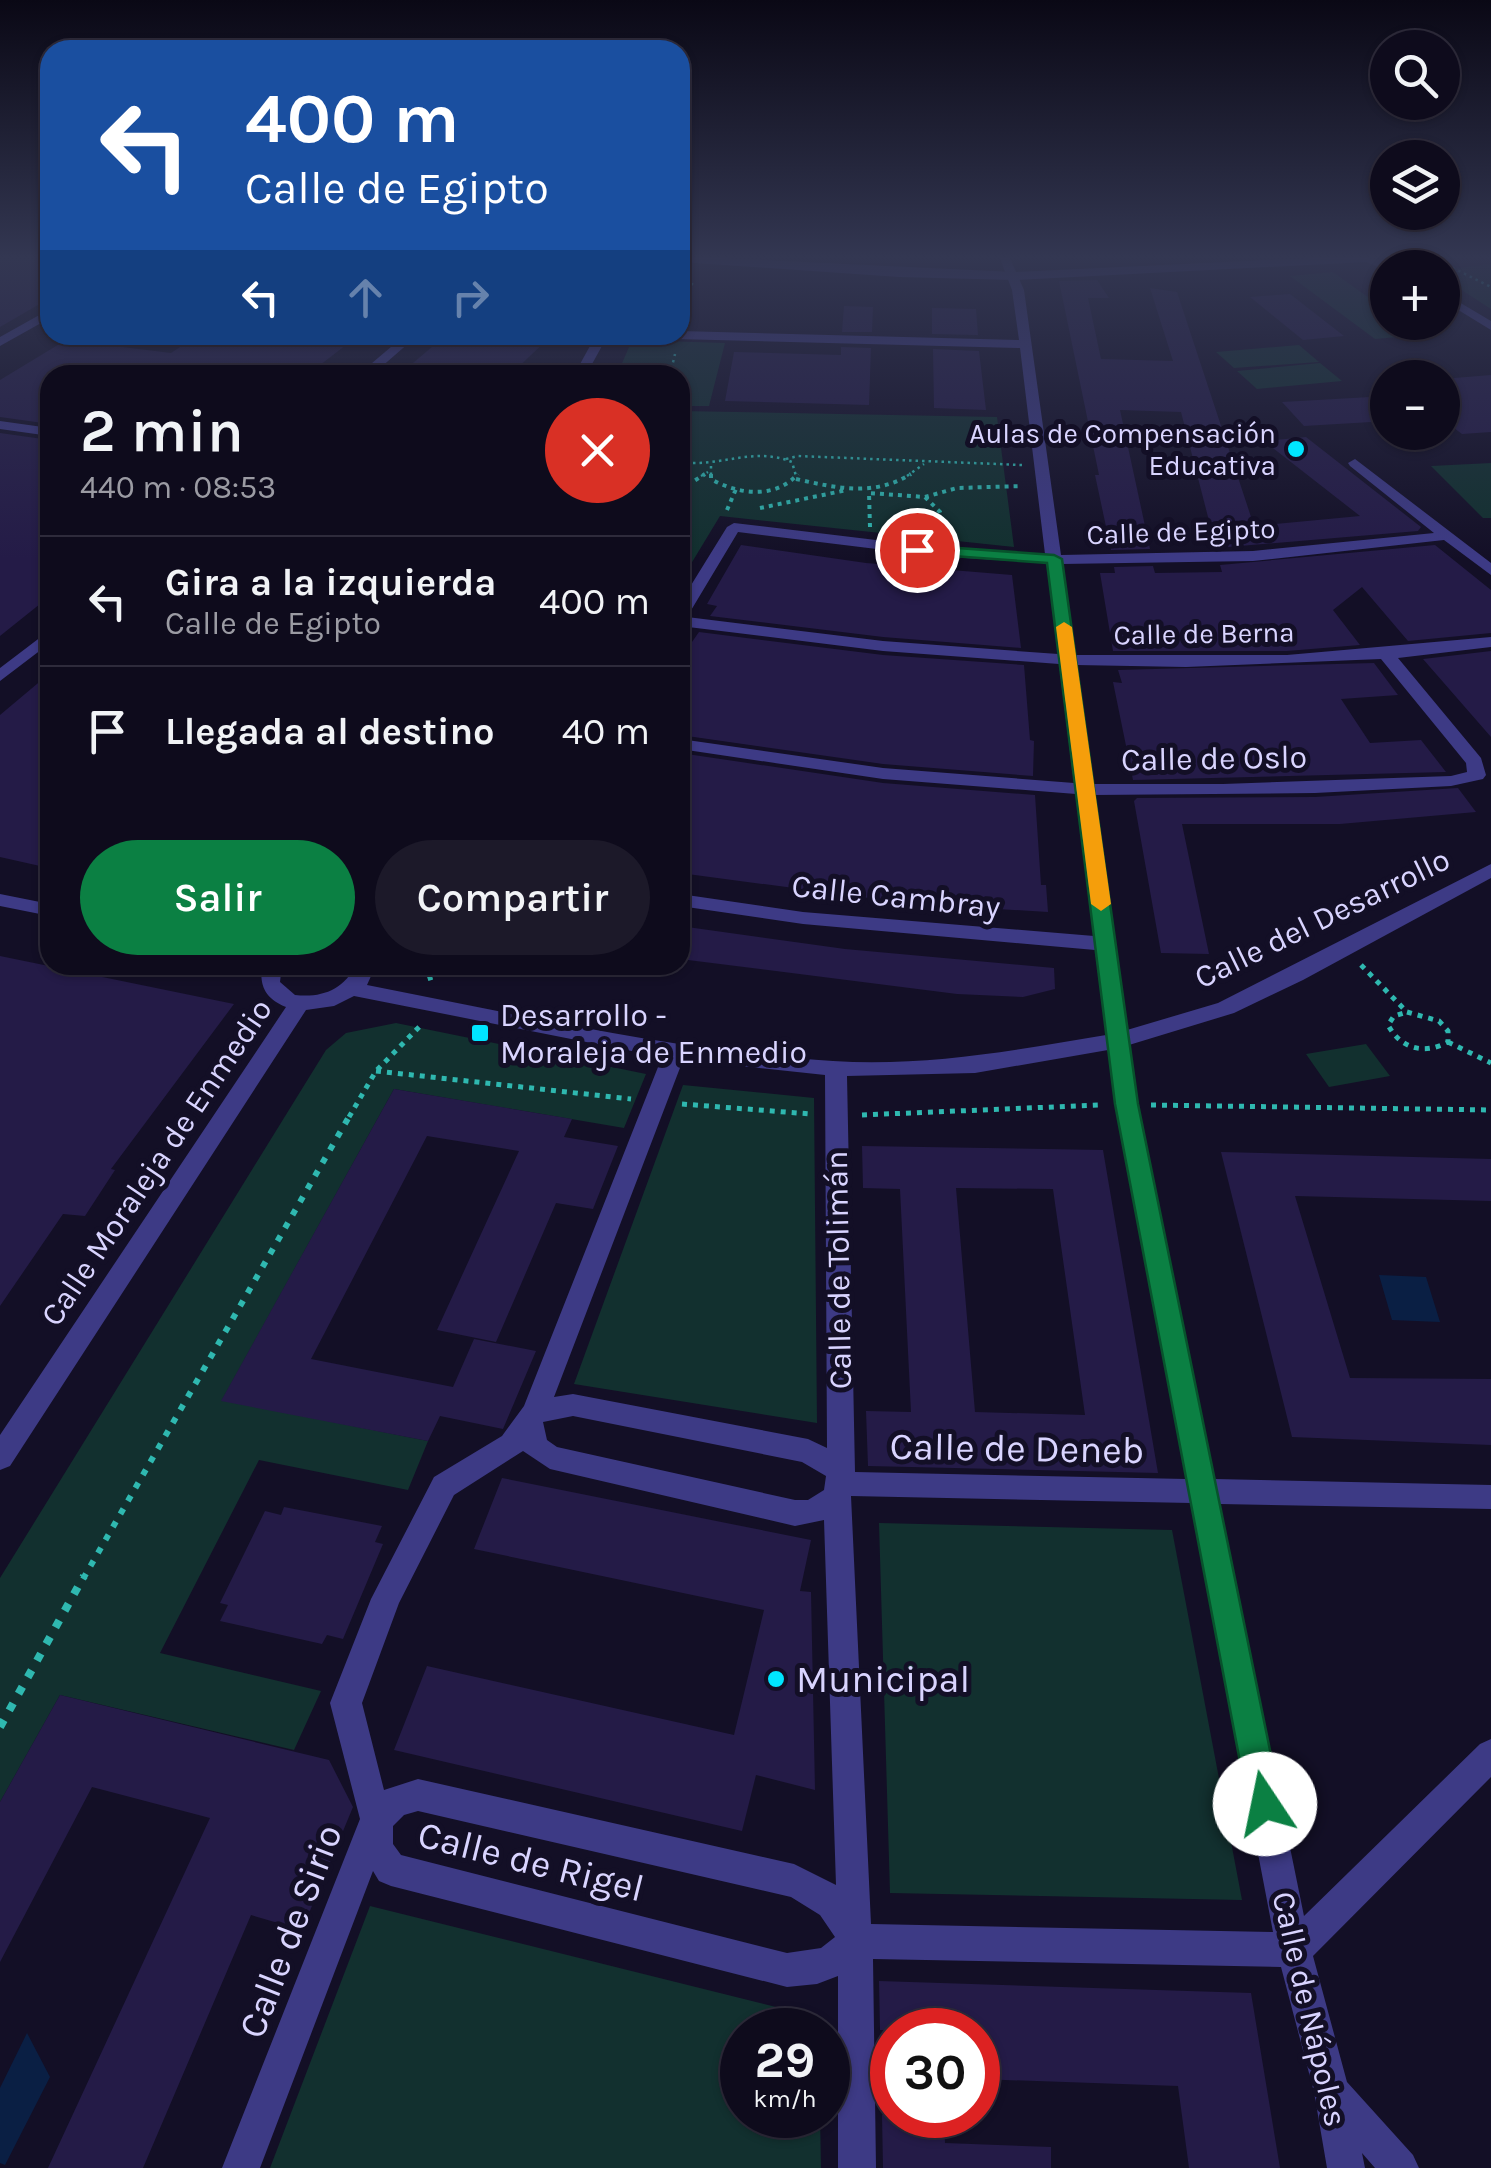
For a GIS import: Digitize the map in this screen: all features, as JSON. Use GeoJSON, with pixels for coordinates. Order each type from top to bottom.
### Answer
{"type":"FeatureCollection","features":[{"type":"Feature","properties":{"kind":"street","name":"Calle de Nápoles"},"geometry":{"type":"LineString","coordinates":[[1026,357],[1070,662],[1126,1104],[1294,1950],[1332,2092],[1346,2168]]}},
{"type":"Feature","properties":{"kind":"street"},"geometry":{"type":"LineString","coordinates":[[0,426],[40,431]]}},
{"type":"Feature","properties":{"kind":"street"},"geometry":{"type":"LineString","coordinates":[[1355,463],[1491,570]]}},
{"type":"Feature","properties":{"kind":"street","name":"Calle de Egipto"},"geometry":{"type":"LineString","coordinates":[[690,601],[734,528],[867,545],[1054,559],[1260,555],[1362,548],[1450,535]]}},
{"type":"Feature","properties":{"kind":"street","name":"Calle de Berna"},"geometry":{"type":"LineString","coordinates":[[690,620],[862,647],[1070,662],[1252,661],[1386,654],[1491,642]]}},
{"type":"Feature","properties":{"kind":"street"},"geometry":{"type":"LineString","coordinates":[[0,676],[40,643]]}},
{"type":"Feature","properties":{"kind":"street","name":"Calle de Oslo"},"geometry":{"type":"LineString","coordinates":[[690,745],[852,768],[1086,789],[1274,789],[1451,781],[1477,775],[1475,762],[1386,654]]}},
{"type":"Feature","properties":{"kind":"street","name":"Calle del Desarrollo"},"geometry":{"type":"LineString","coordinates":[[353,989],[675,1052],[836,1069],[975,1065],[1118,1041],[1226,1008],[1491,870]]}},
{"type":"Feature","properties":{"kind":"street"},"geometry":{"type":"LineString","coordinates":[[0,900],[40,908]]}},
{"type":"Feature","properties":{"kind":"street","name":"Calle Cambray"},"geometry":{"type":"LineString","coordinates":[[690,901],[821,920],[1106,944]]}},
{"type":"Feature","properties":{"kind":"street"},"geometry":{"type":"LineString","coordinates":[[268,975],[272,990],[300,1003],[328,1001],[353,989],[364,975]]}},
{"type":"Feature","properties":{"kind":"street","name":"Calle Moraleja de Enmedio"},"geometry":{"type":"LineString","coordinates":[[0,1458],[300,1003]]}},
{"type":"Feature","properties":{"kind":"street","name":"Calle de Sirio"},"geometry":{"type":"LineString","coordinates":[[242,2168],[376,1819],[346,1702],[379,1616],[444,1486],[512,1444],[532,1419],[675,1052]]}},
{"type":"Feature","properties":{"kind":"street","name":"Calle de Tolimán"},"geometry":{"type":"LineString","coordinates":[[836,1069],[840,1484],[855,1941],[856,2168]]}},
{"type":"Feature","properties":{"kind":"street"},"geometry":{"type":"LineString","coordinates":[[572,1405],[808,1451],[840,1484],[813,1512],[795,1514],[550,1457],[534,1446],[532,1419],[572,1405]]}},
{"type":"Feature","properties":{"kind":"street","name":"Calle de Deneb"},"geometry":{"type":"LineString","coordinates":[[840,1484],[1491,1497]]}},
{"type":"Feature","properties":{"kind":"street"},"geometry":{"type":"LineString","coordinates":[[855,1941],[1294,1950],[1491,1755]]}},
{"type":"Feature","properties":{"kind":"street","name":"Calle de Rigel"},"geometry":{"type":"LineString","coordinates":[[418,1795],[794,1882],[828,1897],[841,1909],[855,1941],[841,1959],[816,1969],[787,1970],[560,1913],[391,1869],[377,1849],[376,1819],[394,1802],[418,1795]]}},
{"type":"Feature","properties":{"kind":"street"},"geometry":{"type":"LineString","coordinates":[[1332,2092],[1400,2168]]}},
{"type":"Feature","properties":{"kind":"path"},"geometry":{"type":"LineString","coordinates":[[690,463],[710,466],[739,454],[769,454],[786,459],[1040,465]]}},
{"type":"Feature","properties":{"kind":"path"},"geometry":{"type":"LineString","coordinates":[[786,459],[797,469],[796,478]]}},
{"type":"Feature","properties":{"kind":"path"},"geometry":{"type":"LineString","coordinates":[[869,493],[910,476],[926,462]]}},
{"type":"Feature","properties":{"kind":"path"},"geometry":{"type":"LineString","coordinates":[[690,484],[708,472],[710,466]]}},
{"type":"Feature","properties":{"kind":"path"},"geometry":{"type":"LineString","coordinates":[[708,472],[719,484],[744,491],[779,488],[796,478],[847,490],[925,497],[985,485],[1044,487]]}},
{"type":"Feature","properties":{"kind":"path"},"geometry":{"type":"LineString","coordinates":[[758,509],[847,490]]}},
{"type":"Feature","properties":{"kind":"path"},"geometry":{"type":"LineString","coordinates":[[867,545],[869,493]]}},
{"type":"Feature","properties":{"kind":"path"},"geometry":{"type":"LineString","coordinates":[[925,497],[940,512],[948,530],[949,552]]}},
{"type":"Feature","properties":{"kind":"path"},"geometry":{"type":"LineString","coordinates":[[728,508],[742,511]]}},
{"type":"Feature","properties":{"kind":"path"},"geometry":{"type":"LineString","coordinates":[[1344,949],[1407,1012],[1439,1020],[1448,1031],[1448,1042]]}},
{"type":"Feature","properties":{"kind":"path"},"geometry":{"type":"LineString","coordinates":[[0,1727],[172,1418],[376,1071],[439,1006]]}},
{"type":"Feature","properties":{"kind":"path"},"geometry":{"type":"LineString","coordinates":[[1407,1012],[1394,1016],[1388,1025],[1392,1036],[1422,1050],[1438,1049],[1448,1042]]}},
{"type":"Feature","properties":{"kind":"path"},"geometry":{"type":"LineString","coordinates":[[1448,1042],[1491,1063]]}},
{"type":"Feature","properties":{"kind":"path"},"geometry":{"type":"LineString","coordinates":[[376,1071],[658,1102],[836,1116],[1126,1104],[1491,1110]]}},
{"type":"Feature","properties":{"kind":"green space"},"geometry":{"type":"Polygon","coordinates":[[[625,357],[721,357],[709,406],[690,406],[690,365],[621,365],[625,357]]]}},
{"type":"Feature","properties":{"kind":"green space"},"geometry":{"type":"Polygon","coordinates":[[[1222,357],[1313,357],[1319,362],[1234,368],[1222,357]]]}},
{"type":"Feature","properties":{"kind":"green space"},"geometry":{"type":"Polygon","coordinates":[[[1320,363],[1342,381],[1257,389],[1237,371],[1320,363]]]}},
{"type":"Feature","properties":{"kind":"green space"},"geometry":{"type":"Polygon","coordinates":[[[690,411],[997,417],[1014,547],[720,516],[690,566],[690,411]]]}},
{"type":"Feature","properties":{"kind":"green space"},"geometry":{"type":"Polygon","coordinates":[[[1491,463],[1491,518],[1483,518],[1431,466],[1491,463]]]}},
{"type":"Feature","properties":{"kind":"green space"},"geometry":{"type":"Polygon","coordinates":[[[396,1023],[646,1074],[624,1128],[394,1089],[222,1400],[428,1441],[408,1490],[259,1460],[160,1653],[321,1691],[294,1750],[60,1695],[0,1802],[0,1578],[326,1050],[346,1033],[396,1023]]]}},
{"type":"Feature","properties":{"kind":"green space"},"geometry":{"type":"Polygon","coordinates":[[[1366,1044],[1390,1076],[1329,1087],[1306,1054],[1366,1044]]]}},
{"type":"Feature","properties":{"kind":"green space"},"geometry":{"type":"Polygon","coordinates":[[[683,1085],[814,1098],[817,1423],[574,1384],[683,1085]]]}},
{"type":"Feature","properties":{"kind":"green space"},"geometry":{"type":"Polygon","coordinates":[[[879,1523],[1172,1530],[1242,1900],[890,1893],[879,1523]]]}},
{"type":"Feature","properties":{"kind":"green space"},"geometry":{"type":"Polygon","coordinates":[[[370,1906],[780,2008],[720,2008],[720,2138],[820,2138],[821,2168],[270,2168],[370,1906]]]}},
{"type":"Feature","properties":{"kind":"water"},"geometry":{"type":"Polygon","coordinates":[[[1379,1275],[1426,1277],[1440,1322],[1392,1320],[1379,1275]]]}},
{"type":"Feature","properties":{"kind":"water"},"geometry":{"type":"Polygon","coordinates":[[[27,2033],[50,2077],[5,2165],[0,2163],[0,2088],[27,2033]]]}},
{"type":"Feature","properties":{"kind":"building"},"geometry":{"type":"Polygon","coordinates":[[[38,357],[330,357],[320,365],[40,365],[40,423],[0,417],[0,380],[38,357]]]}},
{"type":"Feature","properties":{"kind":"building"},"geometry":{"type":"Polygon","coordinates":[[[420,357],[529,357],[520,365],[413,363],[420,357]]]}},
{"type":"Feature","properties":{"kind":"building"},"geometry":{"type":"Polygon","coordinates":[[[733,357],[871,357],[869,405],[725,401],[733,357]]]}},
{"type":"Feature","properties":{"kind":"building"},"geometry":{"type":"Polygon","coordinates":[[[933,357],[980,357],[986,410],[934,408],[933,357]]]}},
{"type":"Feature","properties":{"kind":"building"},"geometry":{"type":"Polygon","coordinates":[[[1075,357],[1173,361],[1172,357],[1198,357],[1254,526],[1360,516],[1264,441],[1306,437],[1421,527],[1418,531],[1216,548],[1181,412],[1120,410],[1150,549],[1111,550],[1095,475],[1099,475],[1075,357]]]}},
{"type":"Feature","properties":{"kind":"building"},"geometry":{"type":"Polygon","coordinates":[[[1491,375],[1491,432],[1460,432],[1460,378],[1491,375]]]}},
{"type":"Feature","properties":{"kind":"building"},"geometry":{"type":"Polygon","coordinates":[[[1370,397],[1370,422],[1304,426],[1282,402],[1370,397]]]}},
{"type":"Feature","properties":{"kind":"building"},"geometry":{"type":"Polygon","coordinates":[[[0,433],[40,439],[40,604],[0,636],[0,433]]]}},
{"type":"Feature","properties":{"kind":"building"},"geometry":{"type":"Polygon","coordinates":[[[741,545],[866,563],[1012,575],[1021,648],[883,637],[710,616],[717,606],[707,604],[741,545]]]}},
{"type":"Feature","properties":{"kind":"building"},"geometry":{"type":"Polygon","coordinates":[[[1435,545],[1491,590],[1491,633],[1408,641],[1362,587],[1333,610],[1360,645],[1287,651],[1113,651],[1100,573],[1115,573],[1114,567],[1153,566],[1155,573],[1222,572],[1220,565],[1435,545]]]}},
{"type":"Feature","properties":{"kind":"building"},"geometry":{"type":"Polygon","coordinates":[[[699,632],[883,655],[1024,665],[1030,740],[1034,741],[1033,776],[883,764],[690,736],[690,645],[699,632]]]}},
{"type":"Feature","properties":{"kind":"building"},"geometry":{"type":"Polygon","coordinates":[[[1491,651],[1491,737],[1423,659],[1491,651]]]}},
{"type":"Feature","properties":{"kind":"building"},"geometry":{"type":"Polygon","coordinates":[[[1374,663],[1398,695],[1341,699],[1370,743],[1421,740],[1446,772],[1133,780],[1113,682],[1122,683],[1118,670],[1374,663]]]}},
{"type":"Feature","properties":{"kind":"building"},"geometry":{"type":"Polygon","coordinates":[[[40,681],[40,866],[0,857],[0,715],[40,681]]]}},
{"type":"Feature","properties":{"kind":"building"},"geometry":{"type":"Polygon","coordinates":[[[690,754],[883,783],[1035,795],[1041,885],[1046,885],[1048,912],[914,904],[690,874],[690,754]]]}},
{"type":"Feature","properties":{"kind":"building"},"geometry":{"type":"Polygon","coordinates":[[[1458,788],[1476,812],[1340,824],[1182,824],[1209,954],[1161,953],[1134,801],[1137,798],[1315,797],[1458,788]]]}},
{"type":"Feature","properties":{"kind":"building"},"geometry":{"type":"Polygon","coordinates":[[[690,927],[845,949],[1054,968],[1055,989],[1023,997],[957,994],[690,960],[690,927]]]}},
{"type":"Feature","properties":{"kind":"building"},"geometry":{"type":"Polygon","coordinates":[[[0,956],[40,964],[40,975],[93,975],[234,1004],[111,1169],[115,1170],[85,1216],[63,1214],[0,1306],[0,956]]]}},
{"type":"Feature","properties":{"kind":"building"},"geometry":{"type":"Polygon","coordinates":[[[394,1089],[572,1119],[564,1137],[618,1146],[593,1209],[556,1203],[496,1342],[437,1330],[519,1151],[427,1136],[311,1359],[453,1387],[474,1339],[536,1351],[503,1429],[440,1416],[428,1441],[221,1401],[394,1089]]]}},
{"type":"Feature","properties":{"kind":"building"},"geometry":{"type":"Polygon","coordinates":[[[862,1146],[1103,1150],[1158,1473],[868,1466],[866,1411],[911,1412],[900,1189],[863,1188],[862,1146]],[[956,1188],[975,1412],[1085,1415],[1053,1189],[956,1188]]]}},
{"type":"Feature","properties":{"kind":"building"},"geometry":{"type":"Polygon","coordinates":[[[1221,1152],[1491,1159],[1491,1201],[1295,1196],[1350,1378],[1491,1379],[1491,1445],[1292,1437],[1221,1152]]]}},
{"type":"Feature","properties":{"kind":"building"},"geometry":{"type":"Polygon","coordinates":[[[502,1478],[811,1540],[800,1591],[811,1592],[815,1790],[756,1775],[742,1831],[394,1750],[427,1666],[734,1735],[764,1610],[474,1549],[502,1478]]]}},
{"type":"Feature","properties":{"kind":"building"},"geometry":{"type":"Polygon","coordinates":[[[284,1507],[382,1526],[375,1542],[383,1544],[343,1639],[327,1635],[322,1644],[220,1621],[228,1605],[220,1603],[265,1511],[281,1515],[284,1507]]]}},
{"type":"Feature","properties":{"kind":"building"},"geometry":{"type":"Polygon","coordinates":[[[60,1695],[329,1760],[353,1807],[302,1930],[251,1915],[143,2168],[48,2168],[210,1818],[92,1787],[0,1962],[0,1802],[60,1695]]]}},
{"type":"Feature","properties":{"kind":"building"},"geometry":{"type":"Polygon","coordinates":[[[879,1981],[1251,1993],[1280,2168],[1189,2168],[1178,2086],[1000,2080],[1000,2008],[880,2008],[879,1981]]]}},
{"type":"Feature","properties":{"kind":"building"},"geometry":{"type":"Polygon","coordinates":[[[882,2138],[945,2138],[945,2143],[1051,2147],[1051,2168],[883,2168],[882,2138]]]}},
{"type":"Feature","properties":{"kind":"slow traffic"},"geometry":{"type":"LineString","coordinates":[[1064,627],[1101,904]]}},
{"type":"Feature","properties":{"kind":"place","name":"Aulas de Compensación Educativa"},"geometry":{"type":"Point","coordinates":[1296,449]}},
{"type":"Feature","properties":{"kind":"place","name":"Desarrollo - Moraleja de Enmedio"},"geometry":{"type":"Point","coordinates":[480,1033]}},
{"type":"Feature","properties":{"kind":"place","name":"Municipal"},"geometry":{"type":"Point","coordinates":[776,1679]}},
{"type":"Feature","properties":{"kind":"route"},"geometry":{"type":"LineString","coordinates":[[917,550],[1054,559],[1126,1104],[1265,1804]]}}]}
